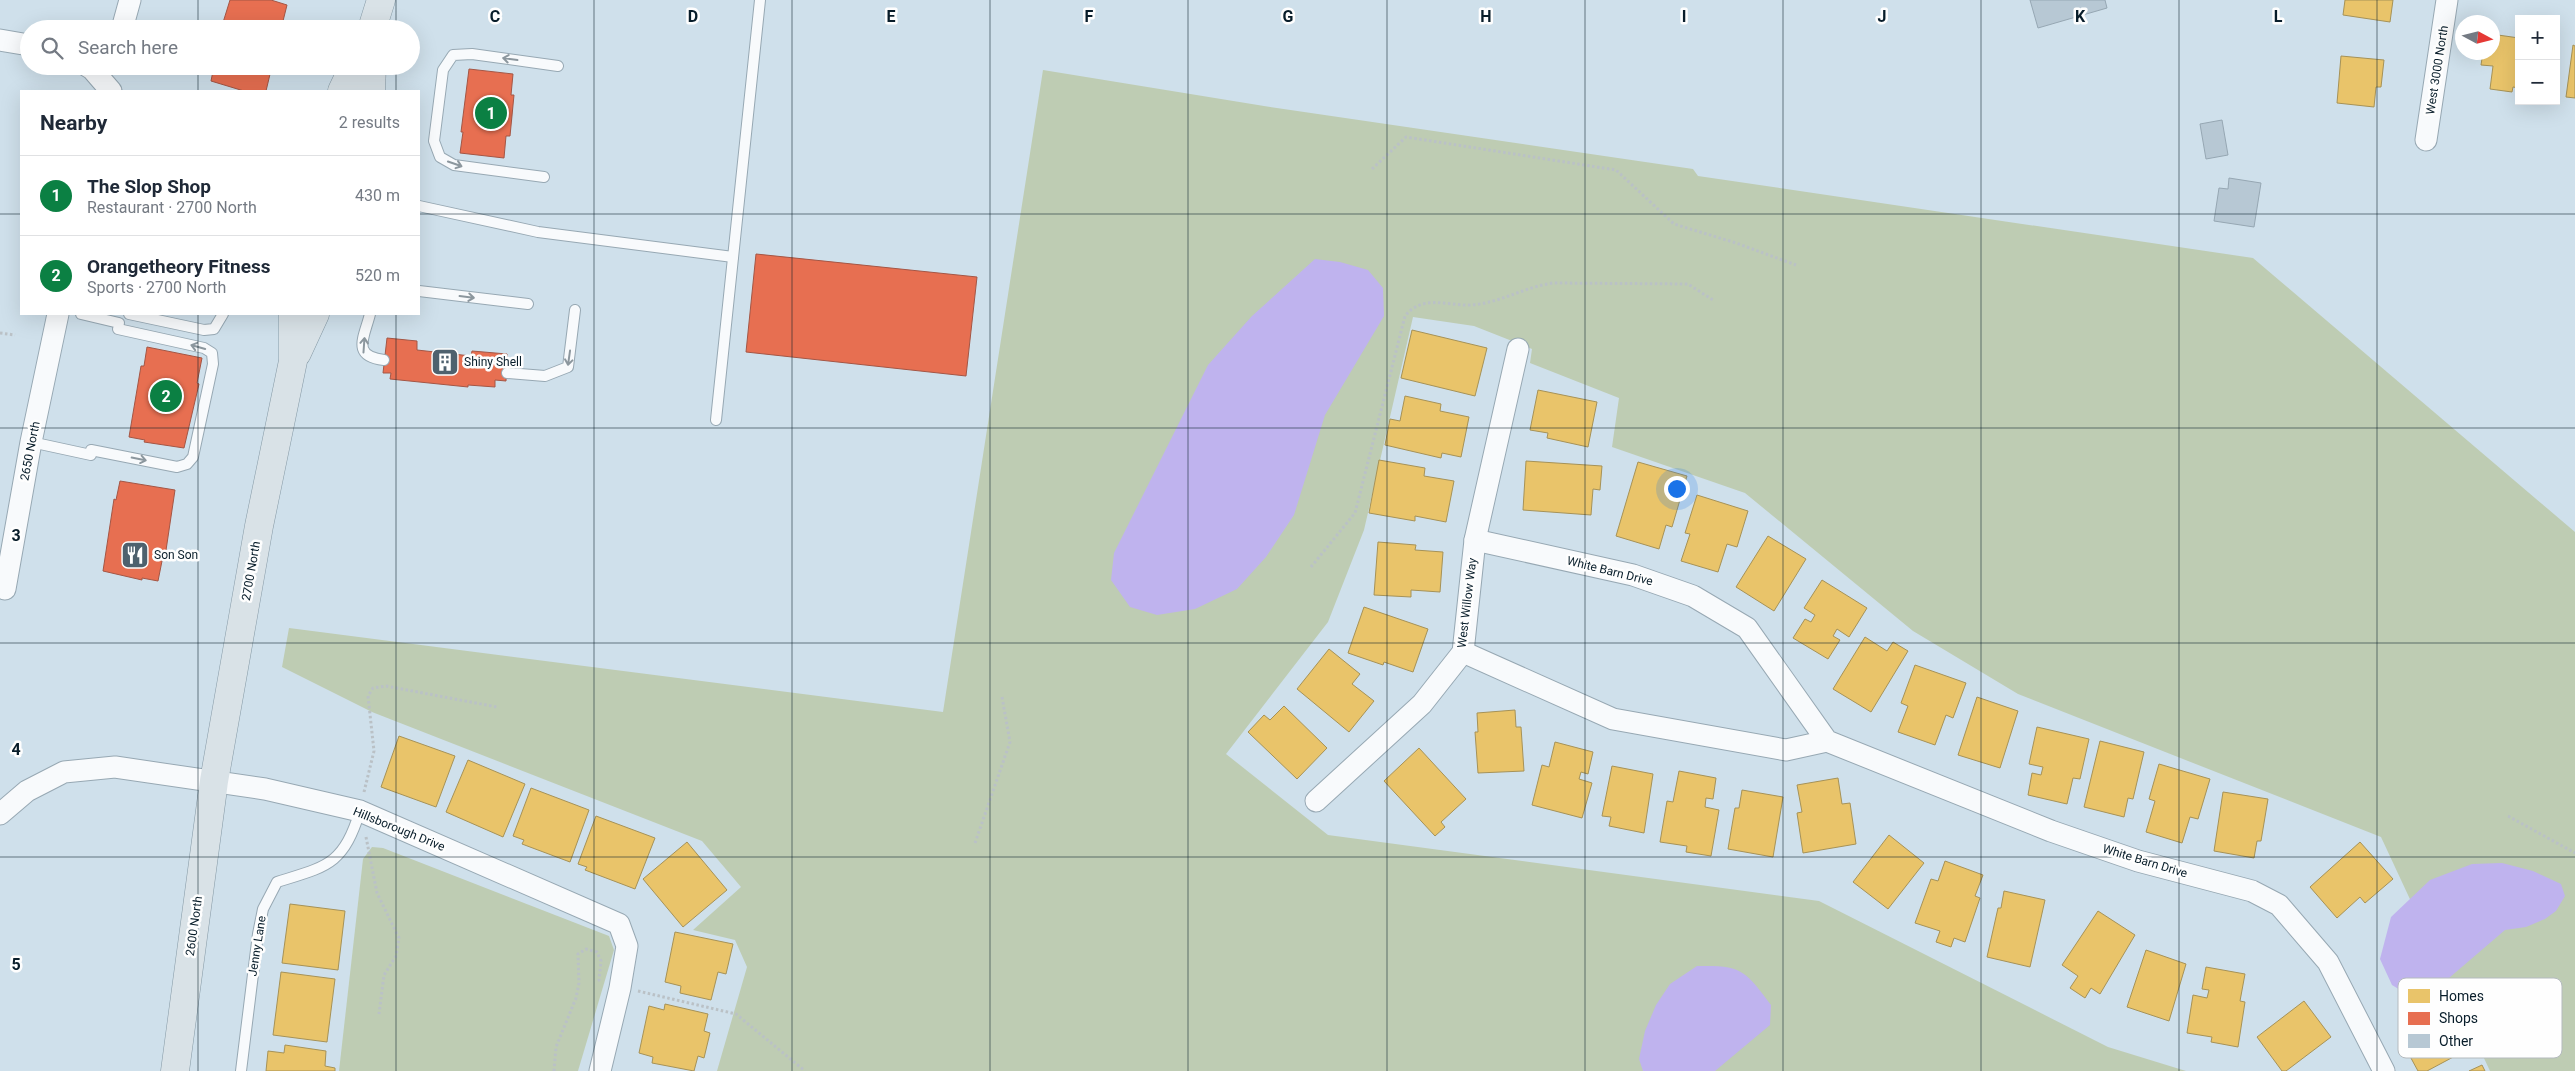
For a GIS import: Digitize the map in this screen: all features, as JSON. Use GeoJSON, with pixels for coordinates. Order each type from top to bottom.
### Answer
{"type":"FeatureCollection","features":[{"type":"Feature","properties":{"kind":"main road","name":"2700 North"},"geometry":{"type":"LineString","coordinates":[[214,781],[259,526],[293,361],[293,315]]}},
{"type":"Feature","properties":{"kind":"main road","name":"2700 North"},"geometry":{"type":"LineString","coordinates":[[293,361],[314,315]]}},
{"type":"Feature","properties":{"kind":"main road","name":"2600 North"},"geometry":{"type":"LineString","coordinates":[[174,1071],[214,781]]}},
{"type":"Feature","properties":{"kind":"street"},"geometry":{"type":"LineString","coordinates":[[124,20],[129,0]]}},
{"type":"Feature","properties":{"kind":"street","name":"West 3000 North"},"geometry":{"type":"LineString","coordinates":[[2426,140],[2447,0]]}},
{"type":"Feature","properties":{"kind":"street"},"geometry":{"type":"LineString","coordinates":[[0,40],[20,43]]}},
{"type":"Feature","properties":{"kind":"street"},"geometry":{"type":"LineString","coordinates":[[98,75],[108,84]]}},
{"type":"Feature","properties":{"kind":"street","name":"2650 North"},"geometry":{"type":"LineString","coordinates":[[5,589],[31,442],[58,315]]}},
{"type":"Feature","properties":{"kind":"street"},"geometry":{"type":"LineString","coordinates":[[293,361],[304,315]]}},
{"type":"Feature","properties":{"kind":"street","name":"West Willow Way"},"geometry":{"type":"LineString","coordinates":[[1316,801],[1422,704],[1462,652],[1475,540],[1518,349]]}},
{"type":"Feature","properties":{"kind":"street","name":"White Barn Drive"},"geometry":{"type":"LineString","coordinates":[[1475,540],[1633,575],[1693,596],[1747,628],[1827,741],[2051,831],[2138,861],[2252,891],[2279,905],[2328,962],[2384,1071]]}},
{"type":"Feature","properties":{"kind":"street"},"geometry":{"type":"LineString","coordinates":[[1462,652],[1613,719],[1786,750],[1827,741]]}},
{"type":"Feature","properties":{"kind":"street","name":"Hillsborough Drive"},"geometry":{"type":"LineString","coordinates":[[0,814],[27,791],[64,772],[115,766],[265,789],[360,811],[619,924],[627,946],[620,988],[600,1071]]}},
{"type":"Feature","properties":{"kind":"lane"},"geometry":{"type":"LineString","coordinates":[[716,420],[760,0]]}},
{"type":"Feature","properties":{"kind":"lane"},"geometry":{"type":"LineString","coordinates":[[544,177],[454,166],[440,157],[434,141],[443,70],[453,56],[472,54],[558,66]]}},
{"type":"Feature","properties":{"kind":"lane"},"geometry":{"type":"LineString","coordinates":[[420,206],[555,235],[733,258]]}},
{"type":"Feature","properties":{"kind":"lane"},"geometry":{"type":"LineString","coordinates":[[420,291],[528,304]]}},
{"type":"Feature","properties":{"kind":"lane"},"geometry":{"type":"LineString","coordinates":[[507,373],[545,376],[568,367],[574,310]]}},
{"type":"Feature","properties":{"kind":"lane"},"geometry":{"type":"LineString","coordinates":[[31,442],[177,466],[187,464],[193,457],[213,364],[212,353],[204,348],[118,326],[84,315]]}},
{"type":"Feature","properties":{"kind":"lane"},"geometry":{"type":"LineString","coordinates":[[134,315],[204,330],[214,329],[222,315]]}},
{"type":"Feature","properties":{"kind":"lane"},"geometry":{"type":"LineString","coordinates":[[370,315],[362,345],[364,353],[369,358],[384,360]]}},
{"type":"Feature","properties":{"kind":"lane","name":"Jenny Lane"},"geometry":{"type":"LineString","coordinates":[[241,1071],[263,909],[277,882],[318,869],[340,855],[352,838],[360,811]]}},
{"type":"Feature","properties":{"kind":"path"},"geometry":{"type":"LineString","coordinates":[[1372,169],[1406,136],[1616,170],[1674,224],[1736,243],[1796,265]]}},
{"type":"Feature","properties":{"kind":"path"},"geometry":{"type":"LineString","coordinates":[[1311,567],[1354,513],[1405,316],[1413,307],[1424,303],[1479,303],[1504,299],[1533,286],[1553,283],[1688,284],[1712,300]]}},
{"type":"Feature","properties":{"kind":"path"},"geometry":{"type":"LineString","coordinates":[[0,333],[15,335]]}},
{"type":"Feature","properties":{"kind":"path"},"geometry":{"type":"LineString","coordinates":[[975,843],[1010,742],[1002,697]]}},
{"type":"Feature","properties":{"kind":"path"},"geometry":{"type":"LineString","coordinates":[[2508,816],[2575,853]]}},
{"type":"Feature","properties":{"kind":"path"},"geometry":{"type":"LineString","coordinates":[[554,1071],[556,1047],[576,998],[578,954],[586,950],[597,952],[601,961],[599,980],[602,984],[736,1014],[805,1071]]}},
{"type":"Feature","properties":{"kind":"green space"},"geometry":{"type":"Polygon","coordinates":[[[1043,70],[1264,106],[1693,169],[1698,176],[2253,258],[2575,532],[2575,1071],[2490,1071],[2484,1058],[2562,1058],[2562,978],[2447,978],[2381,837],[2018,694],[1913,631],[1745,493],[1612,447],[1619,398],[1530,363],[1532,349],[1474,326],[1413,317],[1364,530],[1328,622],[1226,754],[1328,835],[1819,901],[2108,1047],[2186,1071],[717,1071],[747,967],[735,940],[693,930],[741,887],[702,841],[372,712],[282,667],[289,628],[943,712],[1043,70]]]}},
{"type":"Feature","properties":{"kind":"green space"},"geometry":{"type":"Polygon","coordinates":[[[372,847],[383,848],[609,936],[614,950],[578,1071],[339,1071],[363,859],[372,847]]]}},
{"type":"Feature","properties":{"kind":"shaded area"},"geometry":{"type":"Polygon","coordinates":[[[1315,259],[1340,262],[1368,270],[1383,288],[1384,316],[1325,415],[1294,515],[1266,557],[1237,589],[1195,609],[1157,615],[1130,607],[1111,580],[1114,553],[1208,365],[1252,316],[1315,259]]]}},
{"type":"Feature","properties":{"kind":"shaded area"},"geometry":{"type":"Polygon","coordinates":[[[2502,863],[2533,871],[2561,884],[2565,896],[2556,911],[2545,919],[2526,927],[2505,930],[2449,978],[2398,978],[2398,989],[2392,985],[2380,959],[2391,917],[2430,880],[2472,864],[2502,863]]]}},
{"type":"Feature","properties":{"kind":"shaded area"},"geometry":{"type":"Polygon","coordinates":[[[1697,966],[1724,967],[1741,972],[1748,977],[1771,1005],[1770,1025],[1715,1071],[1643,1071],[1639,1059],[1645,1031],[1656,1005],[1670,984],[1697,966]]]}},
{"type":"Feature","properties":{"kind":"building: Homes"},"geometry":{"type":"Polygon","coordinates":[[[2345,0],[2393,0],[2390,22],[2343,15],[2345,0]]]}},
{"type":"Feature","properties":{"kind":"building: Homes"},"geometry":{"type":"Polygon","coordinates":[[[2500,35],[2515,37],[2515,87],[2513,87],[2512,92],[2490,89],[2493,66],[2481,65],[2482,60],[2500,60],[2500,35]]]}},
{"type":"Feature","properties":{"kind":"building: Homes"},"geometry":{"type":"Polygon","coordinates":[[[2573,45],[2575,46],[2575,98],[2566,97],[2573,45]]]}},
{"type":"Feature","properties":{"kind":"building: Homes"},"geometry":{"type":"Polygon","coordinates":[[[2341,56],[2384,60],[2381,87],[2376,87],[2374,107],[2337,103],[2341,56]]]}},
{"type":"Feature","properties":{"kind":"building: Homes"},"geometry":{"type":"Polygon","coordinates":[[[1412,330],[1487,348],[1475,396],[1401,378],[1412,330]]]}},
{"type":"Feature","properties":{"kind":"building: Homes"},"geometry":{"type":"Polygon","coordinates":[[[1538,390],[1597,402],[1588,447],[1547,438],[1548,433],[1530,430],[1538,390]]]}},
{"type":"Feature","properties":{"kind":"building: Homes"},"geometry":{"type":"Polygon","coordinates":[[[1405,396],[1441,404],[1440,411],[1469,417],[1461,457],[1442,453],[1441,458],[1385,445],[1390,419],[1400,421],[1405,396]]]}},
{"type":"Feature","properties":{"kind":"building: Homes"},"geometry":{"type":"Polygon","coordinates":[[[1379,460],[1425,468],[1424,476],[1454,481],[1446,522],[1415,516],[1415,521],[1369,513],[1379,460]]]}},
{"type":"Feature","properties":{"kind":"building: Homes"},"geometry":{"type":"Polygon","coordinates":[[[1526,461],[1602,466],[1600,490],[1593,489],[1591,515],[1523,510],[1526,461]]]}},
{"type":"Feature","properties":{"kind":"building: Homes"},"geometry":{"type":"Polygon","coordinates":[[[1638,462],[1687,476],[1672,527],[1666,525],[1659,549],[1616,536],[1638,462]]]}},
{"type":"Feature","properties":{"kind":"building: Homes"},"geometry":{"type":"Polygon","coordinates":[[[1697,495],[1748,511],[1737,547],[1727,544],[1718,572],[1681,561],[1690,534],[1685,533],[1697,495]]]}},
{"type":"Feature","properties":{"kind":"building: Homes"},"geometry":{"type":"Polygon","coordinates":[[[1768,536],[1806,559],[1774,611],[1736,587],[1768,536]]]}},
{"type":"Feature","properties":{"kind":"building: Homes"},"geometry":{"type":"Polygon","coordinates":[[[1378,542],[1416,545],[1415,550],[1443,552],[1440,592],[1411,590],[1411,597],[1374,595],[1378,542]]]}},
{"type":"Feature","properties":{"kind":"building: Homes"},"geometry":{"type":"Polygon","coordinates":[[[1822,580],[1867,608],[1849,637],[1837,629],[1833,636],[1840,640],[1828,659],[1793,638],[1805,619],[1811,622],[1815,615],[1804,608],[1822,580]]]}},
{"type":"Feature","properties":{"kind":"building: Homes"},"geometry":{"type":"Polygon","coordinates":[[[1364,607],[1428,629],[1413,672],[1384,662],[1383,665],[1348,653],[1364,607]]]}},
{"type":"Feature","properties":{"kind":"building: Homes"},"geometry":{"type":"Polygon","coordinates":[[[1865,637],[1887,651],[1893,642],[1908,651],[1871,712],[1833,689],[1865,637]]]}},
{"type":"Feature","properties":{"kind":"building: Homes"},"geometry":{"type":"Polygon","coordinates":[[[1329,649],[1360,674],[1352,684],[1374,701],[1349,732],[1297,689],[1329,649]]]}},
{"type":"Feature","properties":{"kind":"building: Homes"},"geometry":{"type":"Polygon","coordinates":[[[1915,665],[1966,683],[1953,718],[1946,715],[1935,745],[1898,732],[1908,706],[1901,703],[1915,665]]]}},
{"type":"Feature","properties":{"kind":"building: Homes"},"geometry":{"type":"Polygon","coordinates":[[[1977,697],[2018,711],[2000,768],[1958,755],[1977,697]]]}},
{"type":"Feature","properties":{"kind":"building: Homes"},"geometry":{"type":"Polygon","coordinates":[[[1284,706],[1327,748],[1297,779],[1248,732],[1264,715],[1270,720],[1284,706]]]}},
{"type":"Feature","properties":{"kind":"building: Homes"},"geometry":{"type":"Polygon","coordinates":[[[1515,710],[1516,727],[1521,727],[1524,771],[1478,773],[1475,732],[1478,732],[1477,713],[1515,710]]]}},
{"type":"Feature","properties":{"kind":"building: Homes"},"geometry":{"type":"Polygon","coordinates":[[[2037,727],[2089,739],[2080,779],[2073,778],[2067,804],[2028,795],[2032,773],[2041,775],[2043,767],[2029,764],[2037,727]]]}},
{"type":"Feature","properties":{"kind":"building: Homes"},"geometry":{"type":"Polygon","coordinates":[[[399,736],[455,756],[436,807],[381,787],[399,736]]]}},
{"type":"Feature","properties":{"kind":"building: Homes"},"geometry":{"type":"Polygon","coordinates":[[[2100,741],[2144,752],[2133,799],[2128,798],[2124,817],[2084,807],[2100,741]]]}},
{"type":"Feature","properties":{"kind":"building: Homes"},"geometry":{"type":"Polygon","coordinates":[[[1555,742],[1593,752],[1588,774],[1581,772],[1579,779],[1592,783],[1582,818],[1532,805],[1542,765],[1549,767],[1555,742]]]}},
{"type":"Feature","properties":{"kind":"building: Homes"},"geometry":{"type":"Polygon","coordinates":[[[1419,748],[1466,799],[1441,822],[1445,827],[1435,836],[1384,781],[1419,748]]]}},
{"type":"Feature","properties":{"kind":"building: Homes"},"geometry":{"type":"Polygon","coordinates":[[[468,760],[525,784],[503,837],[446,812],[468,760]]]}},
{"type":"Feature","properties":{"kind":"building: Homes"},"geometry":{"type":"Polygon","coordinates":[[[2159,764],[2210,779],[2198,819],[2190,817],[2182,843],[2146,832],[2155,801],[2149,799],[2159,764]]]}},
{"type":"Feature","properties":{"kind":"building: Homes"},"geometry":{"type":"Polygon","coordinates":[[[1612,766],[1653,774],[1644,833],[1609,826],[1611,817],[1602,816],[1612,766]]]}},
{"type":"Feature","properties":{"kind":"building: Homes"},"geometry":{"type":"Polygon","coordinates":[[[1679,771],[1716,778],[1713,799],[1706,798],[1705,807],[1719,810],[1711,856],[1686,852],[1687,846],[1660,842],[1667,801],[1673,802],[1679,771]]]}},
{"type":"Feature","properties":{"kind":"building: Homes"},"geometry":{"type":"Polygon","coordinates":[[[1838,778],[1842,804],[1850,803],[1856,844],[1803,853],[1797,813],[1802,812],[1797,785],[1838,778]]]}},
{"type":"Feature","properties":{"kind":"building: Homes"},"geometry":{"type":"Polygon","coordinates":[[[531,788],[589,810],[570,862],[522,844],[524,840],[513,836],[531,788]]]}},
{"type":"Feature","properties":{"kind":"building: Homes"},"geometry":{"type":"Polygon","coordinates":[[[1742,790],[1783,797],[1773,857],[1728,849],[1735,808],[1739,808],[1742,790]]]}},
{"type":"Feature","properties":{"kind":"building: Homes"},"geometry":{"type":"Polygon","coordinates":[[[2223,792],[2268,799],[2261,841],[2257,841],[2254,858],[2214,851],[2223,792]]]}},
{"type":"Feature","properties":{"kind":"building: Homes"},"geometry":{"type":"Polygon","coordinates":[[[596,816],[655,838],[635,889],[585,870],[587,867],[578,864],[596,816]]]}},
{"type":"Feature","properties":{"kind":"building: Homes"},"geometry":{"type":"Polygon","coordinates":[[[1889,835],[1924,863],[1888,909],[1853,882],[1889,835]]]}},
{"type":"Feature","properties":{"kind":"building: Homes"},"geometry":{"type":"Polygon","coordinates":[[[687,842],[727,890],[683,927],[643,879],[687,842]]]}},
{"type":"Feature","properties":{"kind":"building: Homes"},"geometry":{"type":"Polygon","coordinates":[[[2360,842],[2393,879],[2365,903],[2360,897],[2337,918],[2310,887],[2360,842]]]}},
{"type":"Feature","properties":{"kind":"building: Homes"},"geometry":{"type":"Polygon","coordinates":[[[1945,861],[1983,875],[1975,896],[1980,898],[1965,942],[1954,938],[1951,947],[1936,942],[1940,931],[1915,923],[1931,879],[1938,881],[1945,861]]]}},
{"type":"Feature","properties":{"kind":"building: Homes"},"geometry":{"type":"Polygon","coordinates":[[[2004,891],[2045,900],[2030,967],[1987,957],[1998,908],[2001,908],[2004,891]]]}},
{"type":"Feature","properties":{"kind":"building: Homes"},"geometry":{"type":"Polygon","coordinates":[[[290,904],[345,911],[338,970],[282,963],[290,904]]]}},
{"type":"Feature","properties":{"kind":"building: Homes"},"geometry":{"type":"Polygon","coordinates":[[[2098,911],[2135,935],[2100,994],[2091,988],[2085,998],[2070,988],[2078,976],[2062,965],[2098,911]]]}},
{"type":"Feature","properties":{"kind":"building: Homes"},"geometry":{"type":"Polygon","coordinates":[[[675,932],[733,944],[726,974],[718,972],[711,1000],[680,993],[681,986],[665,982],[675,932]]]}},
{"type":"Feature","properties":{"kind":"building: Homes"},"geometry":{"type":"Polygon","coordinates":[[[2146,950],[2186,964],[2169,1021],[2127,1007],[2146,950]]]}},
{"type":"Feature","properties":{"kind":"building: Homes"},"geometry":{"type":"Polygon","coordinates":[[[2206,967],[2245,974],[2240,1001],[2245,1002],[2238,1047],[2211,1042],[2212,1037],[2187,1033],[2193,995],[2207,998],[2209,990],[2202,989],[2206,967]]]}},
{"type":"Feature","properties":{"kind":"building: Homes"},"geometry":{"type":"Polygon","coordinates":[[[281,972],[335,979],[327,1042],[273,1035],[281,972]]]}},
{"type":"Feature","properties":{"kind":"building: Homes"},"geometry":{"type":"Polygon","coordinates":[[[2304,1001],[2331,1037],[2286,1071],[2282,1071],[2257,1037],[2304,1001]]]}},
{"type":"Feature","properties":{"kind":"building: Homes"},"geometry":{"type":"Polygon","coordinates":[[[665,1004],[708,1014],[704,1031],[710,1033],[704,1058],[698,1056],[694,1071],[652,1063],[653,1057],[639,1053],[649,1006],[664,1010],[665,1004]]]}},
{"type":"Feature","properties":{"kind":"building: Homes"},"geometry":{"type":"Polygon","coordinates":[[[285,1045],[326,1051],[325,1066],[335,1068],[335,1071],[266,1071],[268,1051],[284,1053],[285,1045]]]}},
{"type":"Feature","properties":{"kind":"building: Homes"},"geometry":{"type":"Polygon","coordinates":[[[2411,1058],[2451,1058],[2427,1071],[2418,1071],[2411,1058]]]}},
{"type":"Feature","properties":{"kind":"building: Homes"},"geometry":{"type":"Polygon","coordinates":[[[2482,1065],[2485,1071],[2469,1071],[2482,1065]]]}},
{"type":"Feature","properties":{"kind":"building: Shops"},"geometry":{"type":"Polygon","coordinates":[[[230,0],[271,0],[287,5],[283,20],[224,20],[230,0]]]}},
{"type":"Feature","properties":{"kind":"building: Shops"},"geometry":{"type":"Polygon","coordinates":[[[469,69],[513,74],[511,95],[514,95],[510,136],[506,136],[504,158],[460,153],[469,69]]]}},
{"type":"Feature","properties":{"kind":"building: Shops"},"geometry":{"type":"Polygon","coordinates":[[[212,75],[270,75],[266,90],[241,90],[211,81],[212,75]]]}},
{"type":"Feature","properties":{"kind":"building: Shops"},"geometry":{"type":"Polygon","coordinates":[[[756,254],[977,277],[966,376],[746,352],[756,254]]]}},
{"type":"Feature","properties":{"kind":"building: Shops","name":"Shiny Shell"},"geometry":{"type":"Polygon","coordinates":[[[387,338],[417,341],[417,350],[471,356],[472,351],[507,354],[506,381],[495,380],[495,387],[468,385],[468,387],[390,379],[391,373],[383,373],[387,338]]]}},
{"type":"Feature","properties":{"kind":"building: Shops"},"geometry":{"type":"Polygon","coordinates":[[[147,347],[202,358],[197,383],[199,384],[184,448],[144,442],[145,440],[129,437],[141,366],[144,366],[147,347]]]}},
{"type":"Feature","properties":{"kind":"building: Shops"},"geometry":{"type":"Polygon","coordinates":[[[120,481],[175,490],[165,557],[163,556],[158,581],[142,578],[142,580],[103,571],[114,499],[116,500],[120,481]]]}},
{"type":"Feature","properties":{"kind":"building: Other"},"geometry":{"type":"Polygon","coordinates":[[[2030,0],[2105,0],[2107,8],[2038,28],[2030,0]]]}},
{"type":"Feature","properties":{"kind":"building: Other"},"geometry":{"type":"Polygon","coordinates":[[[2222,120],[2228,155],[2206,159],[2200,124],[2222,120]]]}},
{"type":"Feature","properties":{"kind":"building: Other"},"geometry":{"type":"Polygon","coordinates":[[[2229,178],[2261,183],[2254,227],[2214,221],[2219,188],[2228,189],[2229,178]]]}},
{"type":"Feature","properties":{"kind":"place","name":"The Slop Shop"},"geometry":{"type":"Point","coordinates":[491,113]}},
{"type":"Feature","properties":{"kind":"place","name":"Shiny Shell"},"geometry":{"type":"Point","coordinates":[445,362]}},
{"type":"Feature","properties":{"kind":"place","name":"Orangetheory Fitness"},"geometry":{"type":"Point","coordinates":[166,396]}},
{"type":"Feature","properties":{"kind":"place","name":"Son Son"},"geometry":{"type":"Point","coordinates":[135,555]}}]}
